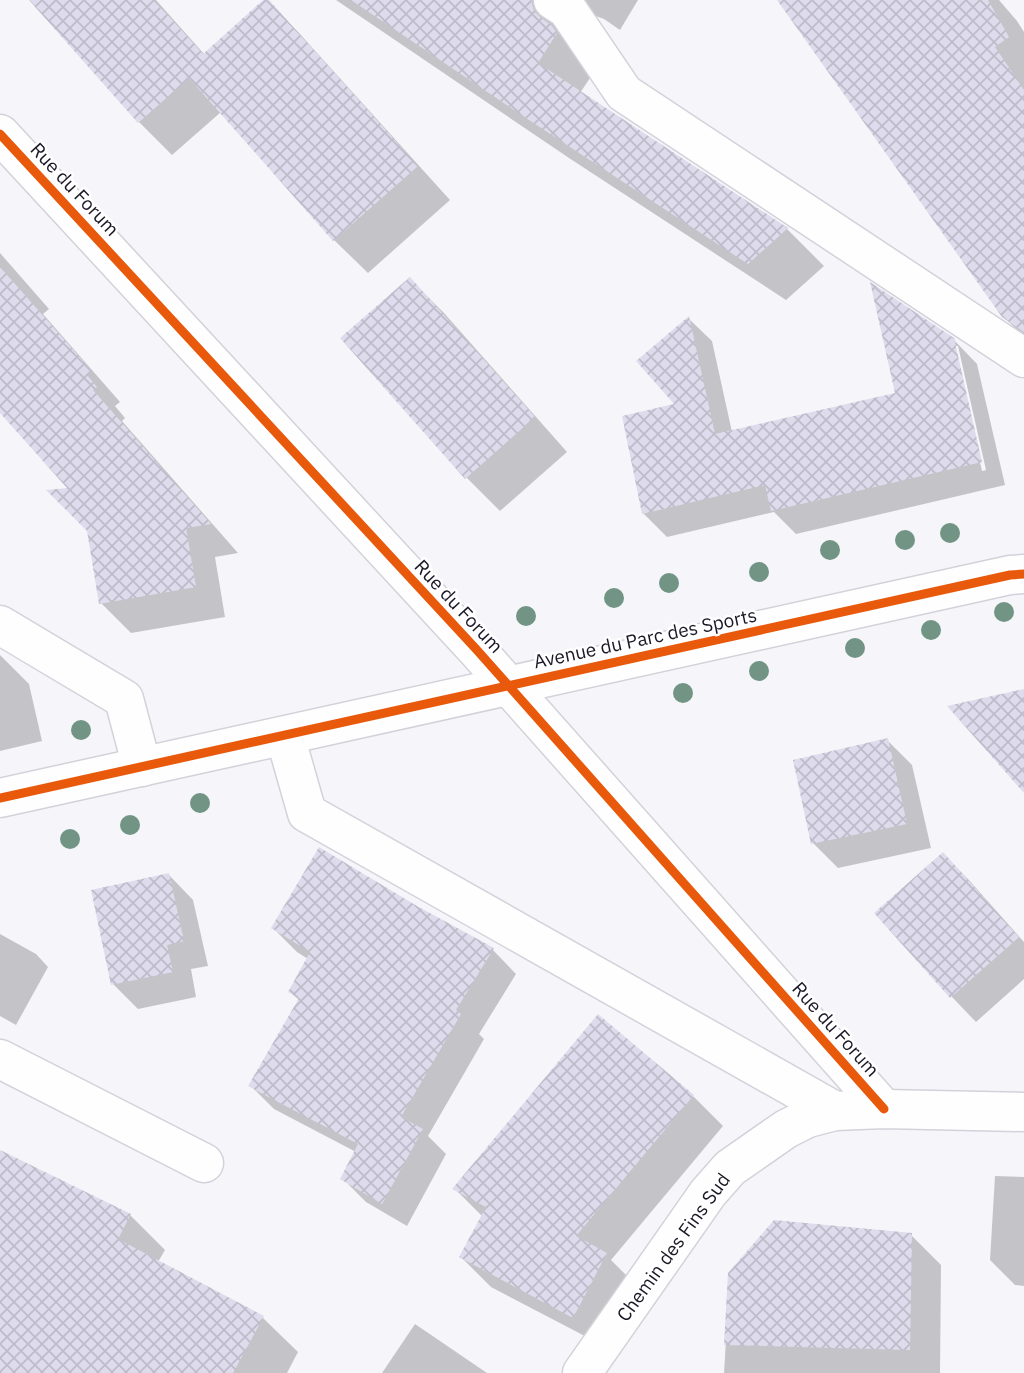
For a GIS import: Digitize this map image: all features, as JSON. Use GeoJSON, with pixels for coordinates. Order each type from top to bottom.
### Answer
{"type":"FeatureCollection","features":[{"type":"Feature","properties":{"kind":"street"},"geometry":{"type":"LineString","coordinates":[[553,0],[567,9],[624,93],[1024,358]]}},
{"type":"Feature","properties":{"kind":"street","name":"Rue du Forum"},"geometry":{"type":"LineString","coordinates":[[0,134],[476,649],[884,1109]]}},
{"type":"Feature","properties":{"kind":"street","name":"Avenue du Parc des Sports"},"geometry":{"type":"LineString","coordinates":[[0,798],[1019,573]]}},
{"type":"Feature","properties":{"kind":"street"},"geometry":{"type":"LineString","coordinates":[[0,625],[124,699],[142,767]]}},
{"type":"Feature","properties":{"kind":"street"},"geometry":{"type":"LineString","coordinates":[[285,736],[307,813],[835,1111]]}},
{"type":"Feature","properties":{"kind":"street"},"geometry":{"type":"LineString","coordinates":[[0,1059],[204,1163]]}},
{"type":"Feature","properties":{"kind":"street","name":"Chemin des Fins Sud"},"geometry":{"type":"LineString","coordinates":[[582,1373],[708,1193],[730,1168],[786,1129],[808,1118],[835,1111],[884,1109],[1024,1112]]}},
{"type":"Feature","properties":{"kind":"building"},"geometry":{"type":"Polygon","coordinates":[[[29,0],[154,0],[203,54],[263,0],[269,0],[418,166],[333,241],[189,78],[138,123],[29,0]]]}},
{"type":"Feature","properties":{"kind":"building"},"geometry":{"type":"Polygon","coordinates":[[[351,0],[531,0],[534,11],[557,33],[538,63],[788,228],[748,264],[351,0]]]}},
{"type":"Feature","properties":{"kind":"building"},"geometry":{"type":"Polygon","coordinates":[[[777,0],[988,0],[1009,37],[995,47],[1024,90],[1024,332],[1002,317],[777,0]]]}},
{"type":"Feature","properties":{"kind":"building"},"geometry":{"type":"Polygon","coordinates":[[[0,267],[92,371],[87,375],[97,387],[93,390],[211,524],[186,528],[196,587],[99,604],[87,531],[46,490],[67,488],[0,413],[0,267]]]}},
{"type":"Feature","properties":{"kind":"building"},"geometry":{"type":"Polygon","coordinates":[[[410,277],[535,417],[465,479],[340,338],[410,277]]]}},
{"type":"Feature","properties":{"kind":"building"},"geometry":{"type":"Polygon","coordinates":[[[870,282],[954,338],[982,462],[771,511],[765,485],[642,514],[622,416],[674,404],[636,361],[689,316],[715,434],[895,393],[870,282]]]}},
{"type":"Feature","properties":{"kind":"building"},"geometry":{"type":"Polygon","coordinates":[[[1024,689],[1024,793],[947,706],[1024,689]]]}},
{"type":"Feature","properties":{"kind":"building"},"geometry":{"type":"Polygon","coordinates":[[[888,738],[907,824],[811,844],[793,760],[888,738]]]}},
{"type":"Feature","properties":{"kind":"building"},"geometry":{"type":"Polygon","coordinates":[[[319,847],[417,906],[494,948],[456,1010],[461,1014],[401,1117],[423,1129],[382,1204],[340,1179],[358,1144],[248,1086],[299,998],[288,992],[310,952],[271,928],[319,847]]]}},
{"type":"Feature","properties":{"kind":"building"},"geometry":{"type":"Polygon","coordinates":[[[943,852],[1019,937],[950,998],[874,913],[943,852]]]}},
{"type":"Feature","properties":{"kind":"building"},"geometry":{"type":"Polygon","coordinates":[[[169,873],[184,941],[167,945],[173,972],[111,985],[91,890],[169,873]]]}},
{"type":"Feature","properties":{"kind":"building"},"geometry":{"type":"Polygon","coordinates":[[[598,1014],[694,1095],[576,1236],[607,1253],[573,1318],[459,1257],[486,1207],[452,1189],[598,1014]]]}},
{"type":"Feature","properties":{"kind":"building"},"geometry":{"type":"Polygon","coordinates":[[[0,1150],[131,1214],[118,1239],[264,1316],[233,1373],[0,1373],[0,1150]]]}},
{"type":"Feature","properties":{"kind":"building"},"geometry":{"type":"Polygon","coordinates":[[[774,1220],[912,1233],[910,1350],[724,1345],[728,1273],[774,1220]]]}},
{"type":"Feature","properties":{"kind":"cycle path"},"geometry":{"type":"LineString","coordinates":[[0,134],[476,649],[884,1109]]}},
{"type":"Feature","properties":{"kind":"cycle path"},"geometry":{"type":"LineString","coordinates":[[0,798],[1024,574]]}}]}
